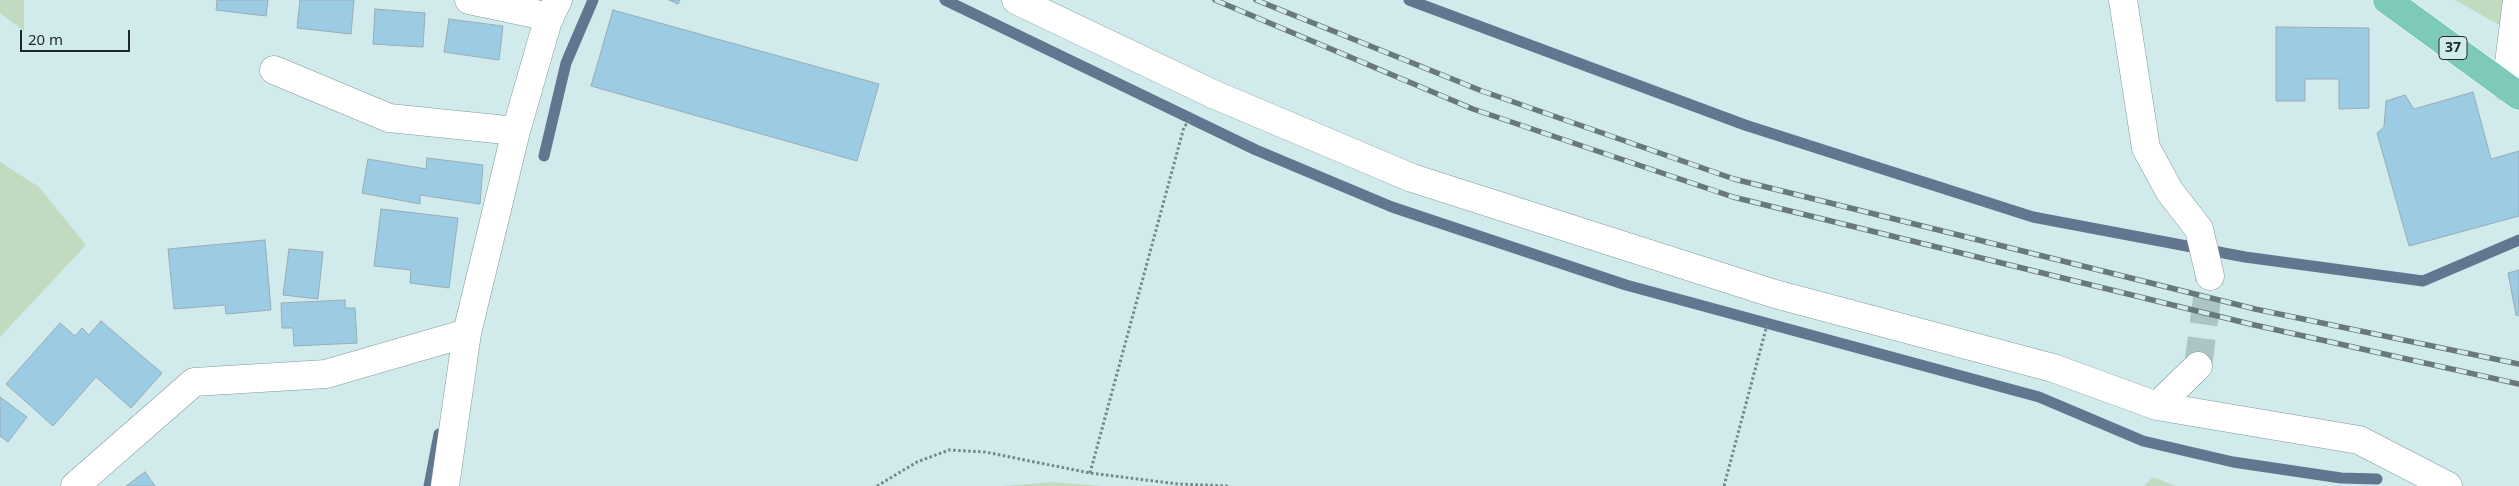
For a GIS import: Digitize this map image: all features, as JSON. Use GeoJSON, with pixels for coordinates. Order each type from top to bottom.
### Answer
{"type":"FeatureCollection","features":[{"type":"Feature","properties":{"kind":"main road","name":"37"},"geometry":{"type":"LineString","coordinates":[[2387,0],[2513,91]]}},
{"type":"Feature","properties":{"kind":"street"},"geometry":{"type":"LineString","coordinates":[[445,486],[466,334],[516,131],[554,9],[469,0]]}},
{"type":"Feature","properties":{"kind":"street"},"geometry":{"type":"LineString","coordinates":[[1016,0],[1212,94],[1412,178],[1775,294],[2053,368],[2157,406],[2359,440],[2448,486]]}},
{"type":"Feature","properties":{"kind":"street"},"geometry":{"type":"LineString","coordinates":[[2123,0],[2146,148],[2170,192],[2199,229],[2210,276]]}},
{"type":"Feature","properties":{"kind":"street"},"geometry":{"type":"LineString","coordinates":[[2513,91],[2517,0]]}},
{"type":"Feature","properties":{"kind":"street"},"geometry":{"type":"LineString","coordinates":[[274,70],[389,118],[516,131]]}},
{"type":"Feature","properties":{"kind":"street"},"geometry":{"type":"LineString","coordinates":[[75,486],[194,382],[326,374],[466,334]]}},
{"type":"Feature","properties":{"kind":"street"},"geometry":{"type":"LineString","coordinates":[[2157,406],[2198,366]]}},
{"type":"Feature","properties":{"kind":"path"},"geometry":{"type":"LineString","coordinates":[[1090,473],[1184,127]]}},
{"type":"Feature","properties":{"kind":"path"},"geometry":{"type":"LineString","coordinates":[[1724,486],[1761,347]]}},
{"type":"Feature","properties":{"kind":"path"},"geometry":{"type":"LineString","coordinates":[[877,486],[917,462],[949,450],[985,452],[1090,473],[1178,484],[1230,486]]}},
{"type":"Feature","properties":{"kind":"green space"},"geometry":{"type":"Polygon","coordinates":[[[0,0],[24,0],[24,31],[0,13],[0,0]]]}},
{"type":"Feature","properties":{"kind":"green space"},"geometry":{"type":"Polygon","coordinates":[[[2455,0],[2505,0],[2501,26],[2455,0]]]}},
{"type":"Feature","properties":{"kind":"green space"},"geometry":{"type":"Polygon","coordinates":[[[0,162],[39,187],[86,245],[0,337],[0,162]]]}},
{"type":"Feature","properties":{"kind":"green space"},"geometry":{"type":"Polygon","coordinates":[[[2153,477],[2175,486],[2144,486],[2153,477]]]}},
{"type":"Feature","properties":{"kind":"green space"},"geometry":{"type":"Polygon","coordinates":[[[1054,482],[1101,486],[1003,486],[1054,482]]]}},
{"type":"Feature","properties":{"kind":"building"},"geometry":{"type":"Polygon","coordinates":[[[217,0],[268,0],[266,16],[216,10],[217,0]]]}},
{"type":"Feature","properties":{"kind":"building"},"geometry":{"type":"Polygon","coordinates":[[[300,0],[354,0],[351,34],[297,28],[300,0]]]}},
{"type":"Feature","properties":{"kind":"building"},"geometry":{"type":"Polygon","coordinates":[[[669,0],[680,0],[678,4],[669,0]]]}},
{"type":"Feature","properties":{"kind":"building"},"geometry":{"type":"Polygon","coordinates":[[[375,9],[425,13],[423,47],[373,44],[375,9]]]}},
{"type":"Feature","properties":{"kind":"building"},"geometry":{"type":"Polygon","coordinates":[[[613,10],[879,84],[857,161],[591,86],[613,10]]]}},
{"type":"Feature","properties":{"kind":"building"},"geometry":{"type":"Polygon","coordinates":[[[449,19],[503,26],[499,60],[444,52],[449,19]]]}},
{"type":"Feature","properties":{"kind":"building"},"geometry":{"type":"Polygon","coordinates":[[[2276,27],[2369,28],[2369,108],[2339,109],[2339,79],[2305,79],[2305,101],[2276,101],[2276,27]]]}},
{"type":"Feature","properties":{"kind":"building"},"geometry":{"type":"Polygon","coordinates":[[[2473,92],[2491,159],[2519,151],[2519,216],[2409,246],[2377,133],[2384,127],[2386,101],[2405,95],[2414,109],[2473,92]]]}},
{"type":"Feature","properties":{"kind":"building"},"geometry":{"type":"Polygon","coordinates":[[[427,158],[483,165],[480,204],[420,195],[420,204],[362,193],[368,159],[426,169],[427,158]]]}},
{"type":"Feature","properties":{"kind":"building"},"geometry":{"type":"Polygon","coordinates":[[[381,209],[458,218],[449,288],[410,283],[411,270],[374,266],[381,209]]]}},
{"type":"Feature","properties":{"kind":"building"},"geometry":{"type":"Polygon","coordinates":[[[265,240],[271,310],[226,314],[225,305],[174,309],[168,249],[265,240]]]}},
{"type":"Feature","properties":{"kind":"building"},"geometry":{"type":"Polygon","coordinates":[[[289,249],[323,252],[318,299],[283,295],[289,249]]]}},
{"type":"Feature","properties":{"kind":"building"},"geometry":{"type":"Polygon","coordinates":[[[2519,270],[2519,316],[2516,315],[2508,273],[2519,270]]]}},
{"type":"Feature","properties":{"kind":"building"},"geometry":{"type":"Polygon","coordinates":[[[345,300],[345,308],[355,308],[357,343],[294,346],[293,328],[282,328],[281,303],[345,300]]]}},
{"type":"Feature","properties":{"kind":"building"},"geometry":{"type":"Polygon","coordinates":[[[101,321],[162,373],[131,408],[96,377],[53,426],[6,384],[60,323],[75,336],[82,328],[89,335],[101,321]]]}},
{"type":"Feature","properties":{"kind":"building"},"geometry":{"type":"Polygon","coordinates":[[[0,397],[27,417],[8,442],[0,436],[0,397]]]}},
{"type":"Feature","properties":{"kind":"building"},"geometry":{"type":"Polygon","coordinates":[[[145,472],[155,486],[126,486],[145,472]]]}},
{"type":"Feature","properties":{"kind":"waterway"},"geometry":{"type":"LineString","coordinates":[[544,156],[566,63],[593,0]]}},
{"type":"Feature","properties":{"kind":"waterway"},"geometry":{"type":"LineString","coordinates":[[945,0],[1256,150],[1392,207],[1626,285],[2039,397],[2143,441],[2233,462],[2341,478],[2377,479]]}},
{"type":"Feature","properties":{"kind":"waterway"},"geometry":{"type":"LineString","coordinates":[[1409,0],[1745,125],[2033,217],[2245,257],[2423,281],[2519,240]]}},
{"type":"Feature","properties":{"kind":"waterway"},"geometry":{"type":"LineString","coordinates":[[429,486],[439,434]]}},
{"type":"Feature","properties":{"kind":"tunnel"},"geometry":{"type":"LineString","coordinates":[[2198,366],[2210,276]]}},
{"type":"Feature","properties":{"kind":"railway"},"geometry":{"type":"LineString","coordinates":[[1215,0],[1473,109],[1733,197],[2250,324],[2519,384]]}},
{"type":"Feature","properties":{"kind":"railway"},"geometry":{"type":"LineString","coordinates":[[1256,0],[1482,91],[1734,179],[2255,309],[2519,364]]}}]}
